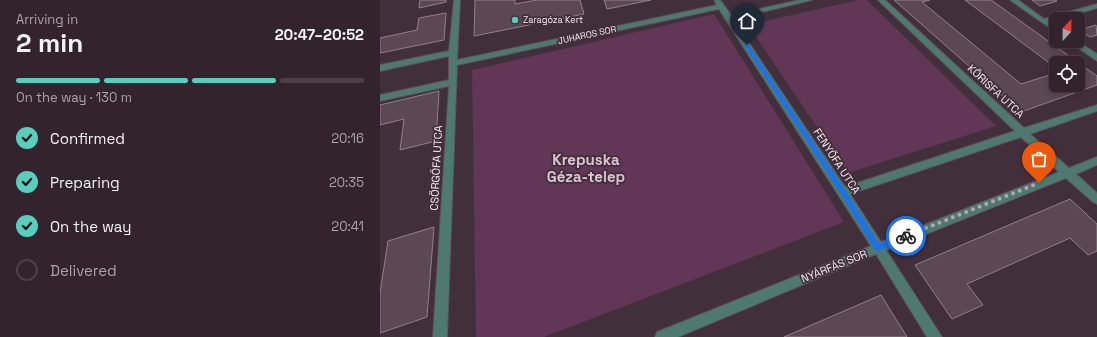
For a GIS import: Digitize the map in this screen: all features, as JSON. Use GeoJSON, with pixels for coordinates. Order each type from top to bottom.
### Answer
{"type":"FeatureCollection","features":[{"type":"Feature","properties":{"kind":"street","name":"CSÖRGŐFA UTCA"},"geometry":{"type":"LineString","coordinates":[[440,337],[453,82],[452,64],[457,0]]}},
{"type":"Feature","properties":{"kind":"street"},"geometry":{"type":"LineString","coordinates":[[729,18],[809,0]]}},
{"type":"Feature","properties":{"kind":"street","name":"KŐRISFA UTCA"},"geometry":{"type":"LineString","coordinates":[[881,0],[1097,199]]}},
{"type":"Feature","properties":{"kind":"street"},"geometry":{"type":"LineString","coordinates":[[1013,0],[1049,25]]}},
{"type":"Feature","properties":{"kind":"street","name":"FENYŐFA UTCA"},"geometry":{"type":"LineString","coordinates":[[719,3],[843,192],[935,337]]}},
{"type":"Feature","properties":{"kind":"street","name":"JUHAROS SOR"},"geometry":{"type":"LineString","coordinates":[[452,64],[719,3]]}},
{"type":"Feature","properties":{"kind":"street"},"geometry":{"type":"LineString","coordinates":[[1044,21],[1097,6]]}},
{"type":"Feature","properties":{"kind":"street"},"geometry":{"type":"LineString","coordinates":[[1082,48],[1097,58]]}},
{"type":"Feature","properties":{"kind":"street"},"geometry":{"type":"LineString","coordinates":[[380,68],[453,53]]}},
{"type":"Feature","properties":{"kind":"street"},"geometry":{"type":"LineString","coordinates":[[380,98],[453,82]]}},
{"type":"Feature","properties":{"kind":"street"},"geometry":{"type":"LineString","coordinates":[[843,192],[1097,108]]}},
{"type":"Feature","properties":{"kind":"street","name":"NYÁRFÁS SOR"},"geometry":{"type":"LineString","coordinates":[[662,337],[878,248],[1097,161]]}},
{"type":"Feature","properties":{"kind":"shaded area"},"geometry":{"type":"Polygon","coordinates":[[[858,0],[867,0],[996,126],[848,173],[748,25],[858,0]]]}},
{"type":"Feature","properties":{"kind":"shaded area"},"geometry":{"type":"Polygon","coordinates":[[[714,14],[844,222],[544,337],[476,337],[472,70],[714,14]]]}},
{"type":"Feature","properties":{"kind":"building"},"geometry":{"type":"Polygon","coordinates":[[[420,0],[446,0],[446,2],[419,8],[420,0]]]}},
{"type":"Feature","properties":{"kind":"building","name":"Zaragóza Kert"},"geometry":{"type":"Polygon","coordinates":[[[475,0],[515,0],[515,4],[537,0],[580,0],[584,14],[474,36],[475,0]]]}},
{"type":"Feature","properties":{"kind":"building","name":"Zaragóza Kert"},"geometry":{"type":"Polygon","coordinates":[[[604,0],[651,0],[607,9],[604,0]]]}},
{"type":"Feature","properties":{"kind":"building"},"geometry":{"type":"Polygon","coordinates":[[[894,0],[930,0],[922,2],[1021,84],[1049,75],[1049,92],[1077,92],[1021,112],[894,0]]]}},
{"type":"Feature","properties":{"kind":"building"},"geometry":{"type":"Polygon","coordinates":[[[965,0],[991,0],[1049,42],[1049,48],[1058,48],[1069,56],[1049,56],[1049,63],[965,0]]]}},
{"type":"Feature","properties":{"kind":"building"},"geometry":{"type":"Polygon","coordinates":[[[1032,0],[1055,0],[1057,1],[1040,6],[1032,0]]]}},
{"type":"Feature","properties":{"kind":"building"},"geometry":{"type":"Polygon","coordinates":[[[446,13],[444,40],[380,53],[380,38],[417,30],[419,18],[446,13]]]}},
{"type":"Feature","properties":{"kind":"building"},"geometry":{"type":"Polygon","coordinates":[[[1096,25],[1097,35],[1090,37],[1085,34],[1085,28],[1096,25]]]}},
{"type":"Feature","properties":{"kind":"building"},"geometry":{"type":"Polygon","coordinates":[[[1085,67],[1097,76],[1097,85],[1085,89],[1085,67]]]}},
{"type":"Feature","properties":{"kind":"building"},"geometry":{"type":"Polygon","coordinates":[[[439,91],[436,141],[400,150],[404,119],[380,125],[380,105],[439,91]]]}},
{"type":"Feature","properties":{"kind":"building"},"geometry":{"type":"Polygon","coordinates":[[[1070,199],[1097,224],[1097,251],[1088,255],[1070,238],[967,284],[983,305],[952,319],[915,265],[1070,199]]]}},
{"type":"Feature","properties":{"kind":"building"},"geometry":{"type":"Polygon","coordinates":[[[434,227],[427,317],[380,333],[380,293],[388,241],[434,227]]]}},
{"type":"Feature","properties":{"kind":"building"},"geometry":{"type":"Polygon","coordinates":[[[881,295],[907,337],[784,337],[881,295]]]}},
{"type":"Feature","properties":{"kind":"way so far"},"geometry":{"type":"LineString","coordinates":[[906,236],[1039,183]]}},
{"type":"Feature","properties":{"kind":"place","name":"Zaragóza Kert"},"geometry":{"type":"Point","coordinates":[515,20]}},
{"type":"Feature","properties":{"kind":"district","name":"Krepuska Géza-telep"},"geometry":{"type":"Point","coordinates":[586,168]}},
{"type":"Feature","properties":{"kind":"route"},"geometry":{"type":"LineString","coordinates":[[747,45],[878,248],[906,236]]}}]}
